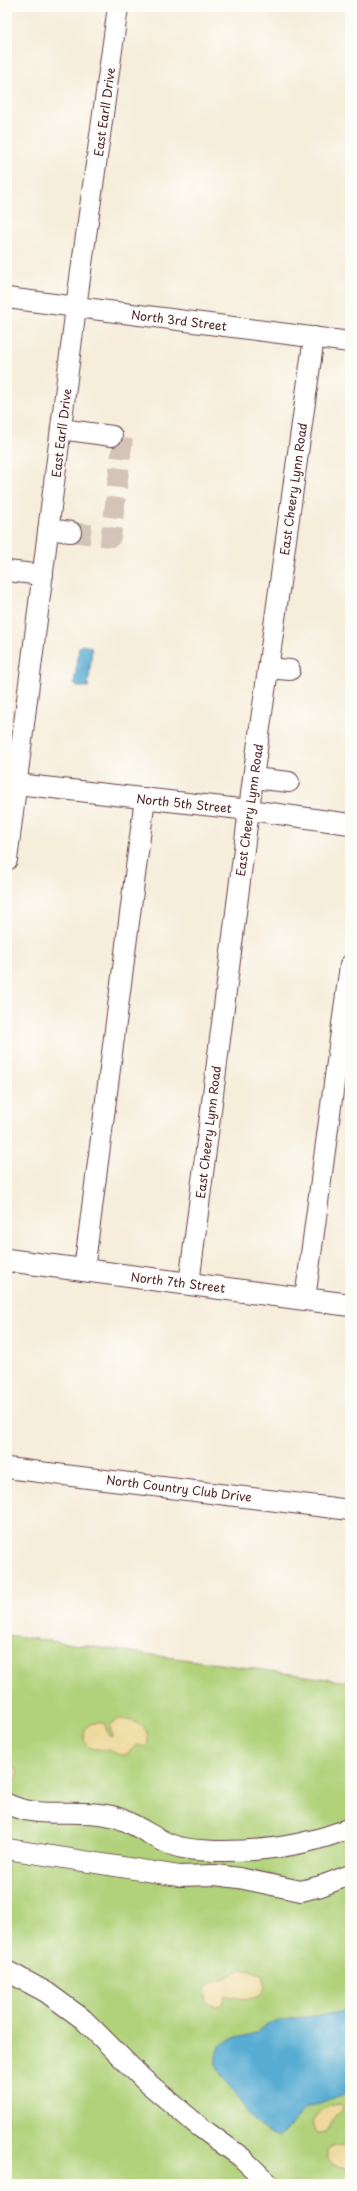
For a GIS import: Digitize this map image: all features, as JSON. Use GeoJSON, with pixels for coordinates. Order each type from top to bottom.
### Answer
{"type":"FeatureCollection","features":[{"type":"Feature","properties":{"kind":"main road","name":"North 7th Street"},"geometry":{"type":"LineString","coordinates":[[7,1260],[350,1304]]}},
{"type":"Feature","properties":{"kind":"street","name":"East Earll Drive"},"geometry":{"type":"LineString","coordinates":[[7,860],[76,307],[118,7]]}},
{"type":"Feature","properties":{"kind":"street","name":"North 3rd Street"},"geometry":{"type":"LineString","coordinates":[[7,298],[350,342]]}},
{"type":"Feature","properties":{"kind":"street","name":"East Cheery Lynn Road"},"geometry":{"type":"LineString","coordinates":[[188,1284],[249,810],[314,337]]}},
{"type":"Feature","properties":{"kind":"street"},"geometry":{"type":"LineString","coordinates":[[61,429],[112,436]]}},
{"type":"Feature","properties":{"kind":"street"},"geometry":{"type":"LineString","coordinates":[[49,529],[71,532]]}},
{"type":"Feature","properties":{"kind":"street"},"geometry":{"type":"LineString","coordinates":[[7,571],[43,575]]}},
{"type":"Feature","properties":{"kind":"street"},"geometry":{"type":"LineString","coordinates":[[269,668],[290,670]]}},
{"type":"Feature","properties":{"kind":"street"},"geometry":{"type":"LineString","coordinates":[[254,778],[289,782]]}},
{"type":"Feature","properties":{"kind":"street","name":"North 5th Street"},"geometry":{"type":"LineString","coordinates":[[17,784],[249,810],[350,824]]}},
{"type":"Feature","properties":{"kind":"street"},"geometry":{"type":"LineString","coordinates":[[84,1270],[145,798]]}},
{"type":"Feature","properties":{"kind":"street"},"geometry":{"type":"LineString","coordinates":[[305,1299],[350,965]]}},
{"type":"Feature","properties":{"kind":"street","name":"North Country Club Drive"},"geometry":{"type":"LineString","coordinates":[[7,1468],[350,1510]]}},
{"type":"Feature","properties":{"kind":"street"},"geometry":{"type":"LineString","coordinates":[[7,1804],[35,1813],[107,1815],[172,1845],[188,1850],[238,1851],[284,1848],[350,1828]]}},
{"type":"Feature","properties":{"kind":"street"},"geometry":{"type":"LineString","coordinates":[[7,1849],[179,1876],[215,1875],[239,1878],[301,1891],[321,1886],[350,1875]]}},
{"type":"Feature","properties":{"kind":"street"},"geometry":{"type":"LineString","coordinates":[[7,1971],[46,1992],[83,2019],[143,2079],[200,2127],[241,2158],[269,2184]]}},
{"type":"Feature","properties":{"kind":"green space"},"geometry":{"type":"Polygon","coordinates":[[[7,1635],[350,1682],[350,2184],[7,2184],[7,1635]]]}},
{"type":"Feature","properties":{"kind":"sand"},"geometry":{"type":"Polygon","coordinates":[[[119,1719],[131,1721],[145,1729],[148,1739],[147,1746],[136,1745],[128,1753],[123,1755],[89,1747],[86,1744],[83,1733],[86,1727],[95,1723],[105,1724],[108,1735],[112,1737],[110,1725],[119,1719]]]}},
{"type":"Feature","properties":{"kind":"sand"},"geometry":{"type":"Polygon","coordinates":[[[7,1762],[16,1768],[18,1776],[12,1785],[7,1788],[7,1762]]]}},
{"type":"Feature","properties":{"kind":"sand"},"geometry":{"type":"Polygon","coordinates":[[[241,1969],[262,1974],[265,1988],[257,1997],[248,1999],[225,1996],[222,2004],[217,2006],[207,2003],[205,1989],[212,1982],[228,1977],[241,1969]]]}},
{"type":"Feature","properties":{"kind":"sand"},"geometry":{"type":"Polygon","coordinates":[[[339,2104],[342,2105],[342,2110],[335,2117],[328,2130],[324,2133],[317,2133],[312,2123],[316,2115],[326,2107],[339,2104]]]}},
{"type":"Feature","properties":{"kind":"sand"},"geometry":{"type":"Polygon","coordinates":[[[341,2144],[350,2148],[350,2169],[333,2165],[328,2161],[328,2151],[332,2146],[341,2144]]]}},
{"type":"Feature","properties":{"kind":"water"},"geometry":{"type":"Polygon","coordinates":[[[82,645],[91,647],[92,651],[88,687],[78,687],[74,684],[79,647],[82,645]]]}},
{"type":"Feature","properties":{"kind":"water"},"geometry":{"type":"Polygon","coordinates":[[[350,2009],[350,2092],[306,2108],[280,2137],[266,2131],[248,2114],[220,2072],[216,2062],[217,2050],[224,2042],[251,2034],[275,2022],[294,2018],[332,2014],[350,2009]]]}},
{"type":"Feature","properties":{"kind":"tunnel"},"geometry":{"type":"LineString","coordinates":[[71,532],[111,537],[123,437],[112,436]]}}]}
